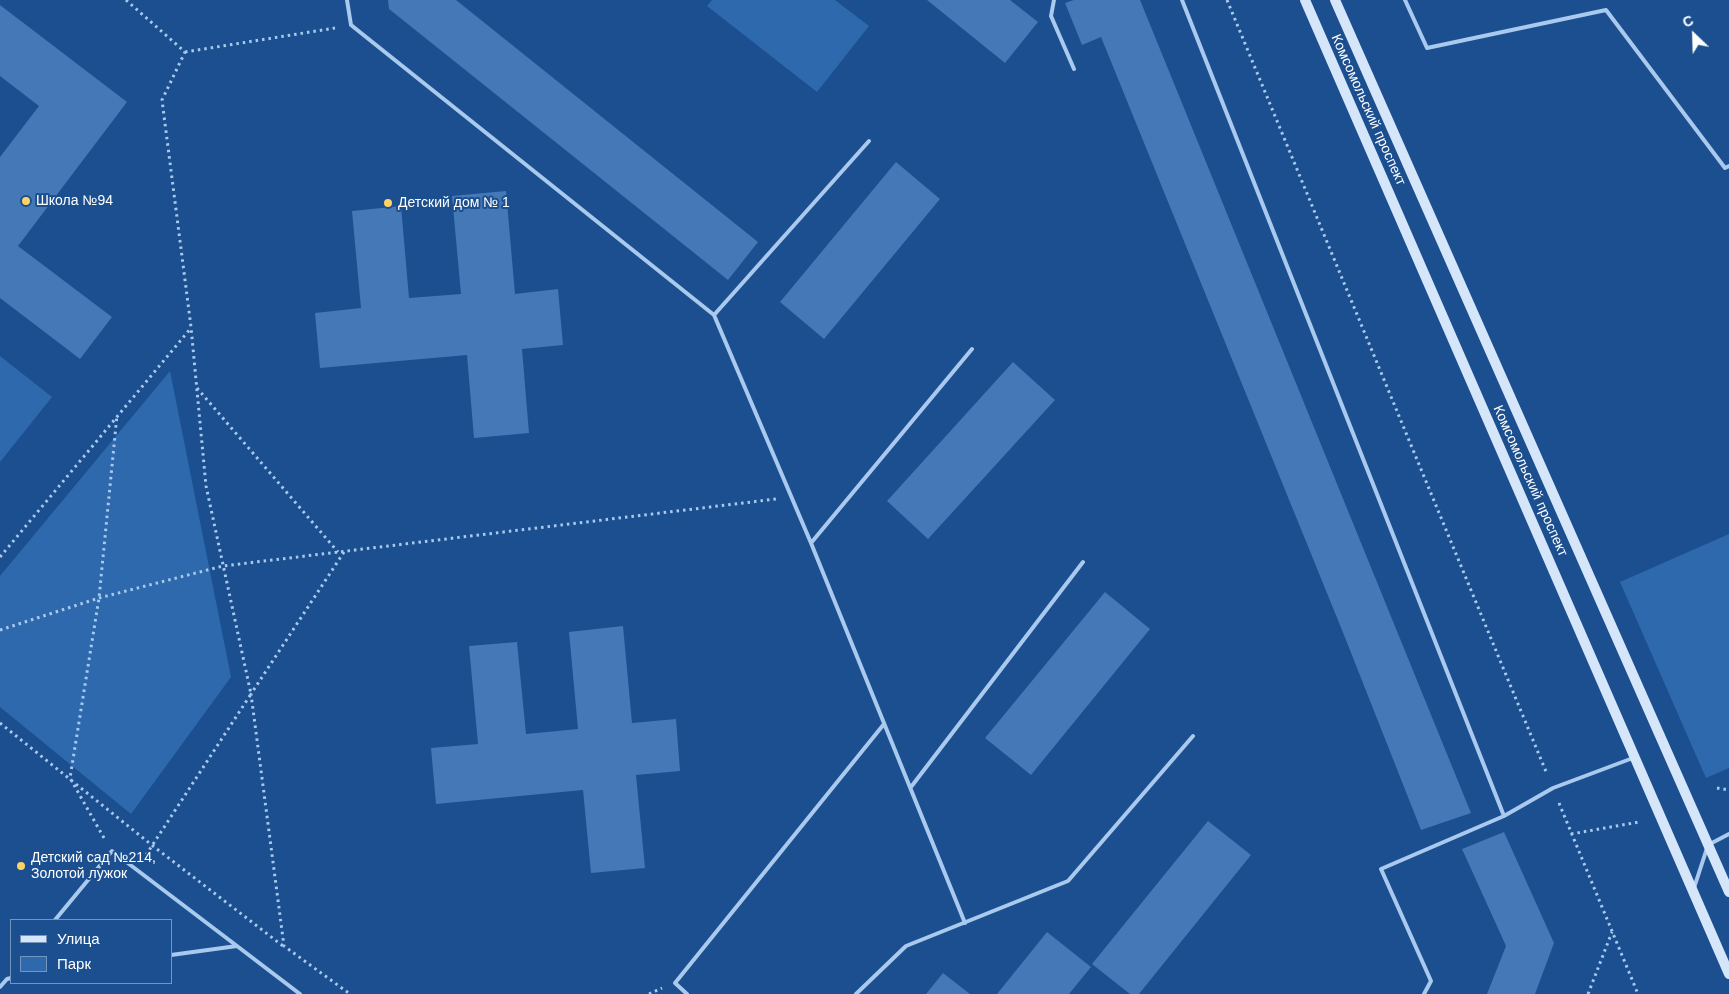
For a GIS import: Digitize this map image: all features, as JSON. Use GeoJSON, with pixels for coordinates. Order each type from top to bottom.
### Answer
{"type":"FeatureCollection","features":[{"type":"Feature","properties":{"kind":"main road","name":"Комсомольский проспект"},"geometry":{"type":"LineString","coordinates":[[1305,0],[1729,974]]}},
{"type":"Feature","properties":{"kind":"main road","name":"Комсомольский проспект"},"geometry":{"type":"LineString","coordinates":[[1335,0],[1729,892]]}},
{"type":"Feature","properties":{"kind":"lane"},"geometry":{"type":"LineString","coordinates":[[347,0],[351,25],[714,315],[812,542],[965,923]]}},
{"type":"Feature","properties":{"kind":"lane"},"geometry":{"type":"LineString","coordinates":[[1054,0],[1051,16],[1074,69]]}},
{"type":"Feature","properties":{"kind":"lane"},"geometry":{"type":"LineString","coordinates":[[1182,0],[1504,816]]}},
{"type":"Feature","properties":{"kind":"lane"},"geometry":{"type":"LineString","coordinates":[[1405,0],[1427,48],[1606,10],[1725,168],[1729,166]]}},
{"type":"Feature","properties":{"kind":"lane"},"geometry":{"type":"LineString","coordinates":[[714,315],[870,141]]}},
{"type":"Feature","properties":{"kind":"lane"},"geometry":{"type":"LineString","coordinates":[[812,542],[972,350]]}},
{"type":"Feature","properties":{"kind":"lane"},"geometry":{"type":"LineString","coordinates":[[910,787],[1083,562]]}},
{"type":"Feature","properties":{"kind":"lane"},"geometry":{"type":"LineString","coordinates":[[686,994],[675,983],[884,724]]}},
{"type":"Feature","properties":{"kind":"lane"},"geometry":{"type":"LineString","coordinates":[[856,994],[906,946],[1068,880],[1193,736]]}},
{"type":"Feature","properties":{"kind":"lane"},"geometry":{"type":"LineString","coordinates":[[1424,994],[1431,981],[1381,869],[1504,816],[1553,788],[1635,757]]}},
{"type":"Feature","properties":{"kind":"lane"},"geometry":{"type":"LineString","coordinates":[[1693,890],[1708,845],[1729,834]]}},
{"type":"Feature","properties":{"kind":"lane"},"geometry":{"type":"LineString","coordinates":[[56,919],[112,851],[300,994]]}},
{"type":"Feature","properties":{"kind":"lane"},"geometry":{"type":"LineString","coordinates":[[172,955],[237,946]]}},
{"type":"Feature","properties":{"kind":"lane"},"geometry":{"type":"LineString","coordinates":[[0,987],[9,978]]}},
{"type":"Feature","properties":{"kind":"path"},"geometry":{"type":"LineString","coordinates":[[126,0],[185,52]]}},
{"type":"Feature","properties":{"kind":"path"},"geometry":{"type":"LineString","coordinates":[[1227,0],[1638,994]]}},
{"type":"Feature","properties":{"kind":"path"},"geometry":{"type":"LineString","coordinates":[[185,52],[351,25]]}},
{"type":"Feature","properties":{"kind":"path"},"geometry":{"type":"LineString","coordinates":[[185,52],[162,100],[191,327],[206,486],[251,694],[284,946]]}},
{"type":"Feature","properties":{"kind":"path"},"geometry":{"type":"LineString","coordinates":[[0,558],[191,327]]}},
{"type":"Feature","properties":{"kind":"path"},"geometry":{"type":"LineString","coordinates":[[197,388],[338,552]]}},
{"type":"Feature","properties":{"kind":"path"},"geometry":{"type":"LineString","coordinates":[[112,851],[70,778],[99,598],[117,415]]}},
{"type":"Feature","properties":{"kind":"path"},"geometry":{"type":"LineString","coordinates":[[0,630],[99,598],[223,566],[792,497]]}},
{"type":"Feature","properties":{"kind":"path"},"geometry":{"type":"LineString","coordinates":[[153,846],[344,552]]}},
{"type":"Feature","properties":{"kind":"path"},"geometry":{"type":"LineString","coordinates":[[0,722],[153,846],[350,994]]}},
{"type":"Feature","properties":{"kind":"path"},"geometry":{"type":"LineString","coordinates":[[1717,788],[1729,790]]}},
{"type":"Feature","properties":{"kind":"path"},"geometry":{"type":"LineString","coordinates":[[1572,834],[1639,822]]}},
{"type":"Feature","properties":{"kind":"path"},"geometry":{"type":"LineString","coordinates":[[1588,994],[1612,932]]}},
{"type":"Feature","properties":{"kind":"green space"},"geometry":{"type":"Polygon","coordinates":[[[712,0],[835,0],[869,26],[817,92],[707,6],[712,0]]]}},
{"type":"Feature","properties":{"kind":"green space"},"geometry":{"type":"Polygon","coordinates":[[[0,356],[52,397],[0,462],[0,356]]]}},
{"type":"Feature","properties":{"kind":"green space"},"geometry":{"type":"Polygon","coordinates":[[[170,371],[231,677],[131,814],[0,707],[0,576],[170,371]]]}},
{"type":"Feature","properties":{"kind":"green space"},"geometry":{"type":"Polygon","coordinates":[[[1729,534],[1729,768],[1706,778],[1620,582],[1729,534]]]}},
{"type":"Feature","properties":{"kind":"building"},"geometry":{"type":"Polygon","coordinates":[[[388,0],[456,0],[758,242],[728,280],[389,9],[388,0]]]}},
{"type":"Feature","properties":{"kind":"building"},"geometry":{"type":"Polygon","coordinates":[[[927,0],[1010,0],[1038,22],[1005,63],[927,0]]]}},
{"type":"Feature","properties":{"kind":"building"},"geometry":{"type":"Polygon","coordinates":[[[1074,0],[1140,0],[1471,813],[1421,830],[1344,635],[1101,37],[1082,45],[1065,3],[1074,0]]]}},
{"type":"Feature","properties":{"kind":"building","name":"Школа №94"},"geometry":{"type":"Polygon","coordinates":[[[0,5],[127,102],[18,246],[112,317],[80,359],[0,298],[0,157],[39,106],[0,76],[0,5]]]}},
{"type":"Feature","properties":{"kind":"building"},"geometry":{"type":"Polygon","coordinates":[[[896,162],[940,199],[824,339],[780,302],[896,162]]]}},
{"type":"Feature","properties":{"kind":"building"},"geometry":{"type":"Polygon","coordinates":[[[506,191],[515,294],[558,289],[563,345],[522,349],[529,433],[474,438],[467,355],[320,368],[315,313],[361,308],[352,211],[401,206],[409,298],[461,294],[452,196],[506,191]]]}},
{"type":"Feature","properties":{"kind":"building"},"geometry":{"type":"Polygon","coordinates":[[[1013,362],[1055,400],[928,539],[887,501],[1013,362]]]}},
{"type":"Feature","properties":{"kind":"building"},"geometry":{"type":"Polygon","coordinates":[[[1105,592],[1150,629],[1031,775],[985,738],[1105,592]]]}},
{"type":"Feature","properties":{"kind":"building"},"geometry":{"type":"Polygon","coordinates":[[[623,626],[632,723],[676,719],[680,771],[636,775],[645,868],[591,873],[583,790],[436,804],[431,748],[478,744],[469,646],[517,642],[526,734],[578,729],[569,632],[623,626]]]}},
{"type":"Feature","properties":{"kind":"building"},"geometry":{"type":"Polygon","coordinates":[[[1208,821],[1251,855],[1139,994],[1130,994],[1092,964],[1208,821]]]}},
{"type":"Feature","properties":{"kind":"building"},"geometry":{"type":"Polygon","coordinates":[[[1504,832],[1554,943],[1535,994],[1487,994],[1506,946],[1462,849],[1504,832]]]}},
{"type":"Feature","properties":{"kind":"building"},"geometry":{"type":"Polygon","coordinates":[[[1047,932],[1091,967],[1069,994],[997,994],[1047,932]]]}},
{"type":"Feature","properties":{"kind":"building"},"geometry":{"type":"Polygon","coordinates":[[[943,973],[970,994],[926,994],[943,973]]]}},
{"type":"Feature","properties":{"kind":"place","name":"Школа №94"},"geometry":{"type":"Point","coordinates":[26,201]}},
{"type":"Feature","properties":{"kind":"place","name":"Детский дом № 1"},"geometry":{"type":"Point","coordinates":[388,203]}},
{"type":"Feature","properties":{"kind":"place","name":"Детский сад №214, Золотой лужок"},"geometry":{"type":"Point","coordinates":[21,866]}}]}
